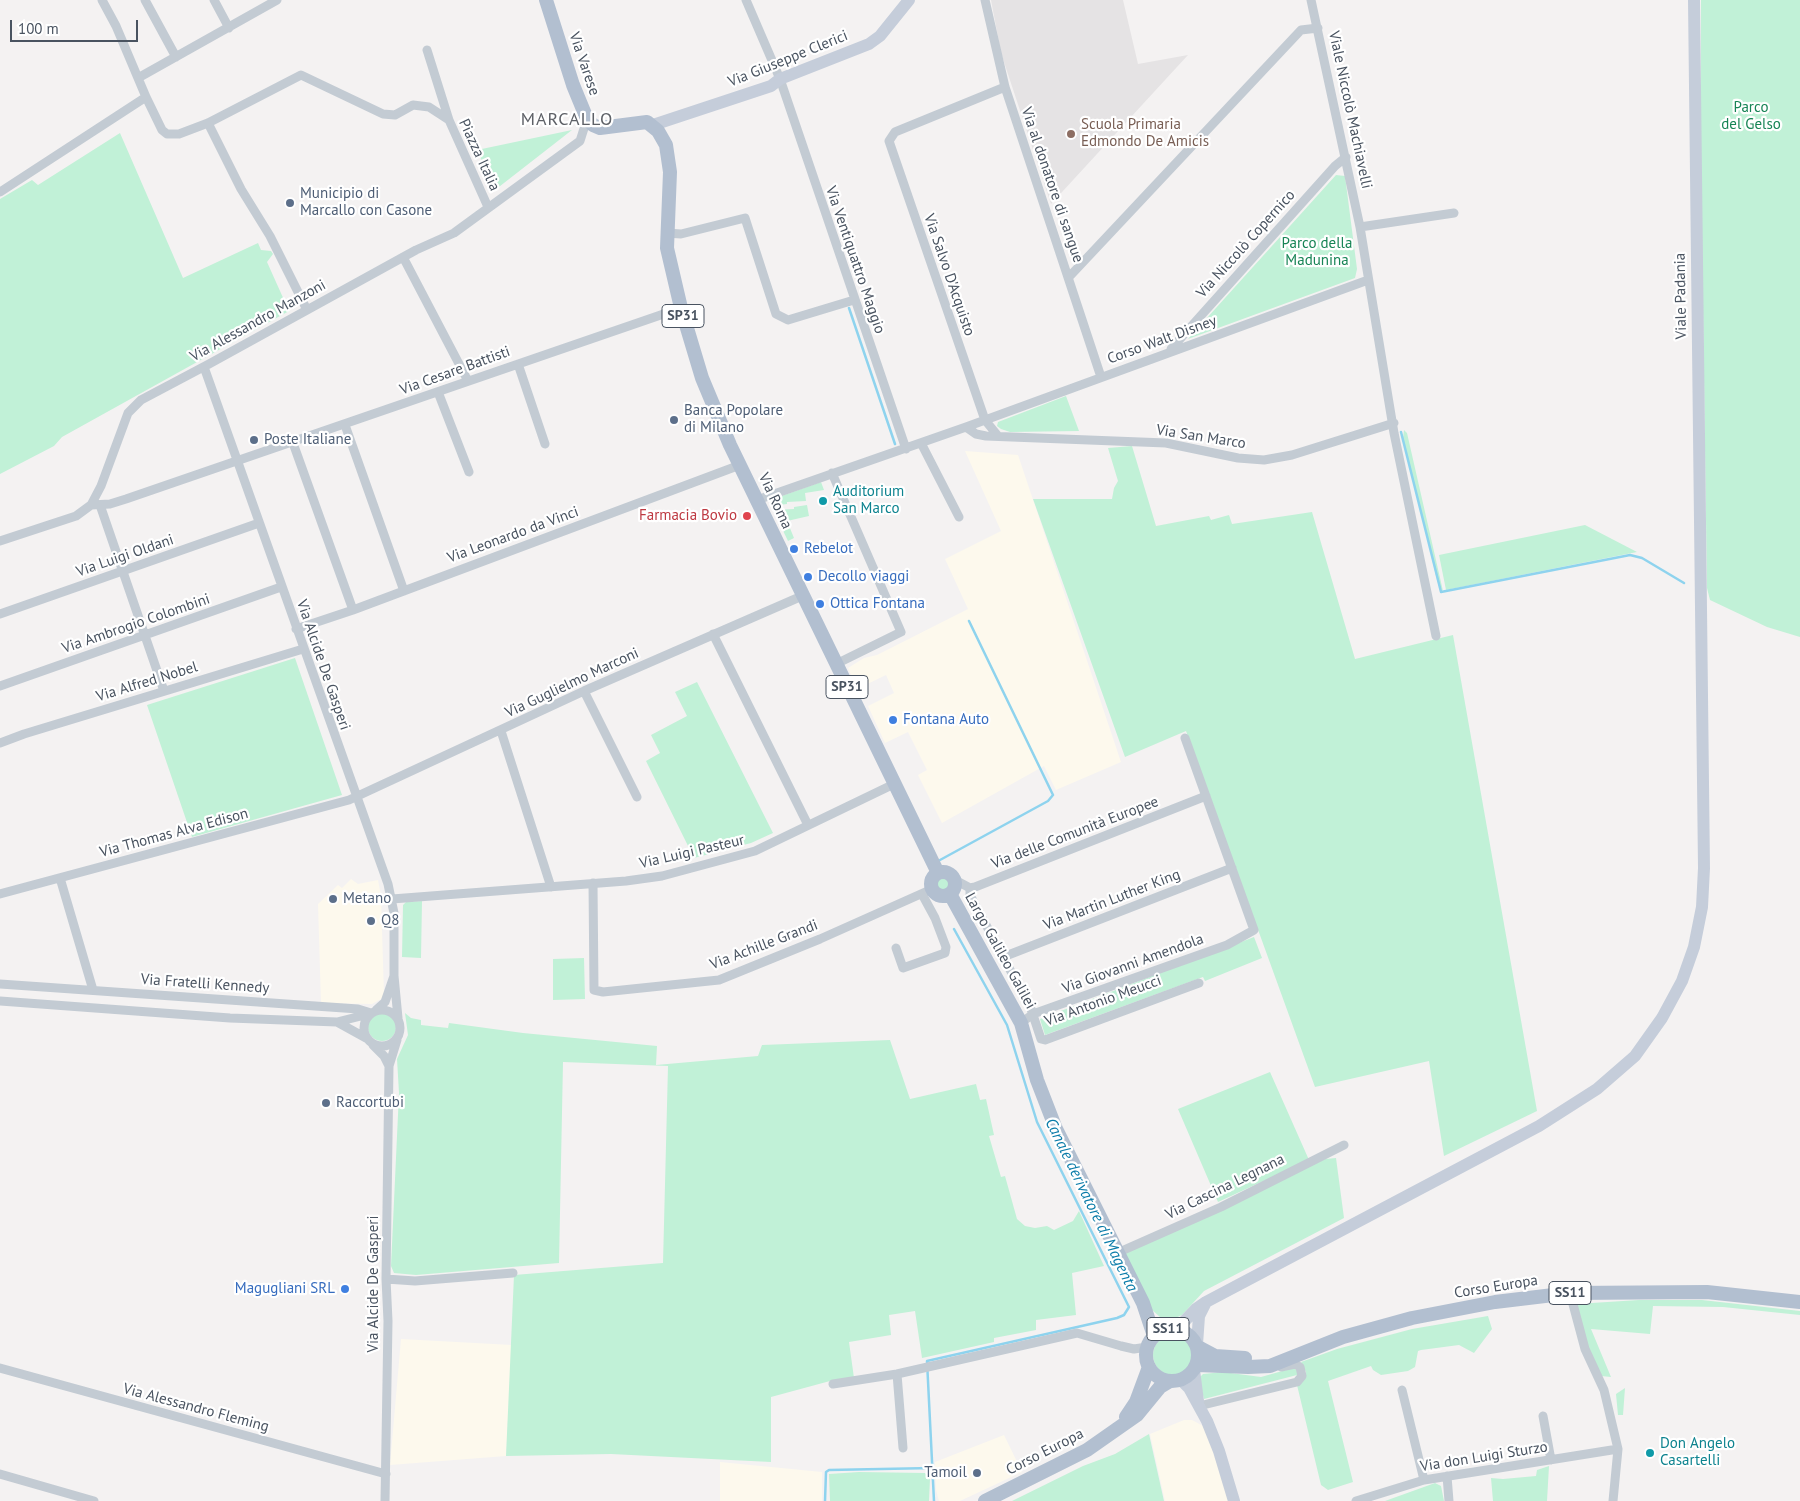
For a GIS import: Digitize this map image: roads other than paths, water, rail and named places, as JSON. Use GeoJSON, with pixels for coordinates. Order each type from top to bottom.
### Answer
{"type":"FeatureCollection","features":[{"type":"Feature","properties":{"kind":"main road","name":"Via Varese"},"geometry":{"type":"LineString","coordinates":[[546,0],[573,84],[587,119],[595,127],[604,127]]}},
{"type":"Feature","properties":{"kind":"main road","name":"Via Giuseppe Clerici"},"geometry":{"type":"LineString","coordinates":[[604,127],[640,122],[653,124]]}},
{"type":"Feature","properties":{"kind":"main road","name":"Via Roma"},"geometry":{"type":"LineString","coordinates":[[653,124],[666,145],[669,165],[667,248],[681,308],[711,403],[802,596],[938,873]]}},
{"type":"Feature","properties":{"kind":"main road"},"geometry":{"type":"LineString","coordinates":[[938,873],[950,874],[955,880],[955,888],[950,894],[942,896],[927,891],[938,873]]}},
{"type":"Feature","properties":{"kind":"main road","name":"Largo Galileo Galilei"},"geometry":{"type":"LineString","coordinates":[[950,894],[1021,1023],[1056,1129],[1117,1253]]}},
{"type":"Feature","properties":{"kind":"main road"},"geometry":{"type":"LineString","coordinates":[[1117,1253],[1143,1303],[1157,1319],[1176,1329]]}},
{"type":"Feature","properties":{"kind":"main road","name":"Corso Europa"},"geometry":{"type":"LineString","coordinates":[[1196,1368],[1270,1366],[1288,1360],[1292,1355],[1343,1337],[1412,1318],[1495,1302],[1570,1293],[1707,1292],[1800,1302]]}},
{"type":"Feature","properties":{"kind":"main road"},"geometry":{"type":"LineString","coordinates":[[1143,1303],[1150,1341]]}},
{"type":"Feature","properties":{"kind":"main road","name":"SS11"},"geometry":{"type":"LineString","coordinates":[[1149,1367],[1146,1357],[1150,1341],[1167,1329],[1176,1329],[1192,1337],[1197,1346],[1196,1368]]}},
{"type":"Feature","properties":{"kind":"main road","name":"Corso Europa"},"geometry":{"type":"LineString","coordinates":[[1197,1346],[1215,1356],[1233,1358],[1263,1358],[1285,1353],[1292,1355]]}},
{"type":"Feature","properties":{"kind":"main road"},"geometry":{"type":"LineString","coordinates":[[1149,1367],[1154,1374],[1176,1381],[1196,1368]]}},
{"type":"Feature","properties":{"kind":"main road","name":"Corso Europa"},"geometry":{"type":"LineString","coordinates":[[1120,1428],[1136,1402],[1149,1367]]}},
{"type":"Feature","properties":{"kind":"main road","name":"Corso Europa"},"geometry":{"type":"LineString","coordinates":[[985,1501],[1087,1450],[1137,1415],[1160,1387],[1176,1381]]}},
{"type":"Feature","properties":{"kind":"street"},"geometry":{"type":"LineString","coordinates":[[102,0],[116,26],[162,130],[172,135],[208,123],[241,189],[270,236],[307,310]]}},
{"type":"Feature","properties":{"kind":"street"},"geometry":{"type":"LineString","coordinates":[[145,0],[176,57]]}},
{"type":"Feature","properties":{"kind":"street"},"geometry":{"type":"LineString","coordinates":[[214,0],[229,28]]}},
{"type":"Feature","properties":{"kind":"street"},"geometry":{"type":"LineString","coordinates":[[138,78],[277,0]]}},
{"type":"Feature","properties":{"kind":"street","name":"Via Ventiquattro Maggio"},"geometry":{"type":"LineString","coordinates":[[746,0],[780,79],[906,449]]}},
{"type":"Feature","properties":{"kind":"street","name":"Via Giuseppe Clerici"},"geometry":{"type":"LineString","coordinates":[[653,124],[771,86],[780,79],[870,44],[880,36],[909,0]]}},
{"type":"Feature","properties":{"kind":"street","name":"Via al donatore di sangue"},"geometry":{"type":"LineString","coordinates":[[985,0],[1005,87],[1101,377]]}},
{"type":"Feature","properties":{"kind":"street","name":"Viale Niccolò Machiavelli"},"geometry":{"type":"LineString","coordinates":[[1311,0],[1360,227],[1394,423],[1394,433],[1436,636]]}},
{"type":"Feature","properties":{"kind":"street","name":"Viale Padania"},"geometry":{"type":"LineString","coordinates":[[1206,1302],[1539,1126],[1597,1089],[1635,1056],[1662,1018],[1682,981],[1694,947],[1702,907],[1704,868],[1694,0]]}},
{"type":"Feature","properties":{"kind":"street"},"geometry":{"type":"LineString","coordinates":[[1069,277],[1301,30],[1318,28]]}},
{"type":"Feature","properties":{"kind":"street"},"geometry":{"type":"LineString","coordinates":[[427,50],[448,120]]}},
{"type":"Feature","properties":{"kind":"street","name":"Piazza Italia"},"geometry":{"type":"LineString","coordinates":[[208,123],[300,74],[383,114],[395,115],[413,105],[429,107],[448,120],[488,207],[580,141],[587,119]]}},
{"type":"Feature","properties":{"kind":"street","name":"Via Salvo D'Acquisto"},"geometry":{"type":"LineString","coordinates":[[985,420],[889,144],[890,138],[895,132],[1005,87]]}},
{"type":"Feature","properties":{"kind":"street"},"geometry":{"type":"LineString","coordinates":[[0,192],[146,97]]}},
{"type":"Feature","properties":{"kind":"street","name":"Via Niccolò Copernico"},"geometry":{"type":"LineString","coordinates":[[1170,351],[1334,166],[1346,158]]}},
{"type":"Feature","properties":{"kind":"street","name":"Via Alessandro Manzoni"},"geometry":{"type":"LineString","coordinates":[[100,505],[101,486],[128,414],[134,405],[403,257],[454,233],[488,207]]}},
{"type":"Feature","properties":{"kind":"street"},"geometry":{"type":"LineString","coordinates":[[1360,227],[1454,213]]}},
{"type":"Feature","properties":{"kind":"street"},"geometry":{"type":"LineString","coordinates":[[667,233],[681,234],[745,218],[776,314],[788,320],[854,300]]}},
{"type":"Feature","properties":{"kind":"street"},"geometry":{"type":"LineString","coordinates":[[403,257],[468,381]]}},
{"type":"Feature","properties":{"kind":"street","name":"Corso Walt Disney"},"geometry":{"type":"LineString","coordinates":[[966,427],[1368,280]]}},
{"type":"Feature","properties":{"kind":"street","name":"Via Cesare Battisti"},"geometry":{"type":"LineString","coordinates":[[0,541],[76,516],[100,505],[293,443],[681,308]]}},
{"type":"Feature","properties":{"kind":"street"},"geometry":{"type":"LineString","coordinates":[[518,364],[545,444]]}},
{"type":"Feature","properties":{"kind":"street","name":"Via Alcide De Gasperi"},"geometry":{"type":"LineString","coordinates":[[204,367],[392,899],[394,914],[394,976],[398,1018]]}},
{"type":"Feature","properties":{"kind":"street"},"geometry":{"type":"LineString","coordinates":[[438,392],[469,472]]}},
{"type":"Feature","properties":{"kind":"street"},"geometry":{"type":"LineString","coordinates":[[985,420],[998,436]]}},
{"type":"Feature","properties":{"kind":"street","name":"Via San Marco"},"geometry":{"type":"LineString","coordinates":[[966,427],[976,434],[998,436],[1166,443],[1238,458],[1264,460],[1292,455],[1394,423]]}},
{"type":"Feature","properties":{"kind":"street"},"geometry":{"type":"LineString","coordinates":[[345,425],[404,591]]}},
{"type":"Feature","properties":{"kind":"street"},"geometry":{"type":"LineString","coordinates":[[757,500],[966,427]]}},
{"type":"Feature","properties":{"kind":"street"},"geometry":{"type":"LineString","coordinates":[[293,443],[352,610]]}},
{"type":"Feature","properties":{"kind":"street"},"geometry":{"type":"LineString","coordinates":[[921,443],[959,517]]}},
{"type":"Feature","properties":{"kind":"street","name":"Via Leonardo da Vinci"},"geometry":{"type":"LineString","coordinates":[[296,629],[404,591],[740,465]]}},
{"type":"Feature","properties":{"kind":"street"},"geometry":{"type":"LineString","coordinates":[[832,473],[901,632],[836,664]]}},
{"type":"Feature","properties":{"kind":"street"},"geometry":{"type":"LineString","coordinates":[[100,505],[164,691]]}},
{"type":"Feature","properties":{"kind":"street","name":"Via Luigi Oldani"},"geometry":{"type":"LineString","coordinates":[[0,614],[259,523]]}},
{"type":"Feature","properties":{"kind":"street","name":"Via Ambrogio Colombini"},"geometry":{"type":"LineString","coordinates":[[0,686],[281,587]]}},
{"type":"Feature","properties":{"kind":"street","name":"Via Guglielmo Marconi"},"geometry":{"type":"LineString","coordinates":[[355,798],[584,691],[802,596]]}},
{"type":"Feature","properties":{"kind":"street"},"geometry":{"type":"LineString","coordinates":[[713,634],[808,825]]}},
{"type":"Feature","properties":{"kind":"street","name":"Via Alfred Nobel"},"geometry":{"type":"LineString","coordinates":[[0,744],[24,734],[303,649]]}},
{"type":"Feature","properties":{"kind":"street"},"geometry":{"type":"LineString","coordinates":[[584,691],[637,797]]}},
{"type":"Feature","properties":{"kind":"street"},"geometry":{"type":"LineString","coordinates":[[500,731],[551,887]]}},
{"type":"Feature","properties":{"kind":"street"},"geometry":{"type":"LineString","coordinates":[[1184,738],[1232,868]]}},
{"type":"Feature","properties":{"kind":"street","name":"Via Luigi Pasteur"},"geometry":{"type":"LineString","coordinates":[[392,899],[551,887],[662,876],[755,851],[894,784]]}},
{"type":"Feature","properties":{"kind":"street","name":"Via delle Comunità Europee"},"geometry":{"type":"LineString","coordinates":[[970,888],[1206,796]]}},
{"type":"Feature","properties":{"kind":"street","name":"Via Thomas Alva Edison"},"geometry":{"type":"LineString","coordinates":[[0,894],[355,798]]}},
{"type":"Feature","properties":{"kind":"street","name":"Via Giovanni Amendola"},"geometry":{"type":"LineString","coordinates":[[1021,1023],[1033,1014],[1227,945],[1254,930],[1232,868]]}},
{"type":"Feature","properties":{"kind":"street","name":"Via Martin Luther King"},"geometry":{"type":"LineString","coordinates":[[1003,957],[1232,868]]}},
{"type":"Feature","properties":{"kind":"street"},"geometry":{"type":"LineString","coordinates":[[60,878],[93,990]]}},
{"type":"Feature","properties":{"kind":"street"},"geometry":{"type":"LineString","coordinates":[[955,880],[970,888]]}},
{"type":"Feature","properties":{"kind":"street","name":"Via Achille Grandi"},"geometry":{"type":"LineString","coordinates":[[593,883],[594,990],[603,992],[719,980],[927,891]]}},
{"type":"Feature","properties":{"kind":"street","name":"Largo Galileo Galilei"},"geometry":{"type":"LineString","coordinates":[[970,888],[970,895],[1033,1014]]}},
{"type":"Feature","properties":{"kind":"street"},"geometry":{"type":"LineString","coordinates":[[896,948],[903,968],[945,953],[946,947],[927,891]]}},
{"type":"Feature","properties":{"kind":"street","name":"Via Alcide De Gasperi"},"geometry":{"type":"LineString","coordinates":[[373,1012],[385,1002],[394,976]]}},
{"type":"Feature","properties":{"kind":"street","name":"Via Antonio Meucci"},"geometry":{"type":"LineString","coordinates":[[1033,1014],[1041,1039],[1045,1040],[1199,983]]}},
{"type":"Feature","properties":{"kind":"street","name":"Via Fratelli Kennedy"},"geometry":{"type":"LineString","coordinates":[[0,984],[358,1009],[373,1012]]}},
{"type":"Feature","properties":{"kind":"street","name":"Via Fratelli Kennedy"},"geometry":{"type":"LineString","coordinates":[[0,1002],[230,1018],[337,1022],[360,1018],[373,1012]]}},
{"type":"Feature","properties":{"kind":"street"},"geometry":{"type":"LineString","coordinates":[[369,1041],[383,1046],[389,1045],[397,1038],[401,1028],[398,1018],[390,1011],[373,1012],[363,1027],[369,1041],[384,1056],[389,1066]]}},
{"type":"Feature","properties":{"kind":"street","name":"Via Fratelli Kennedy"},"geometry":{"type":"LineString","coordinates":[[337,1022],[369,1041]]}},
{"type":"Feature","properties":{"kind":"street","name":"Via Alcide De Gasperi"},"geometry":{"type":"LineString","coordinates":[[385,1501],[389,1066],[397,1038]]}},
{"type":"Feature","properties":{"kind":"street","name":"Via Cascina Legnana"},"geometry":{"type":"LineString","coordinates":[[1117,1253],[1221,1207],[1344,1145]]}},
{"type":"Feature","properties":{"kind":"street"},"geometry":{"type":"LineString","coordinates":[[386,1279],[415,1281],[513,1273]]}},
{"type":"Feature","properties":{"kind":"street"},"geometry":{"type":"LineString","coordinates":[[1570,1293],[1585,1349],[1604,1390],[1618,1449],[1613,1501]]}},
{"type":"Feature","properties":{"kind":"street"},"geometry":{"type":"LineString","coordinates":[[1176,1329],[1206,1302]]}},
{"type":"Feature","properties":{"kind":"street"},"geometry":{"type":"LineString","coordinates":[[1197,1346],[1199,1316],[1206,1302]]}},
{"type":"Feature","properties":{"kind":"street"},"geometry":{"type":"LineString","coordinates":[[832,1384],[926,1368],[1077,1333],[1134,1349],[1150,1341]]}},
{"type":"Feature","properties":{"kind":"street"},"geometry":{"type":"LineString","coordinates":[[1199,1406],[1297,1382],[1302,1376],[1300,1367],[1296,1364],[1258,1373],[1236,1371],[1230,1367]]}},
{"type":"Feature","properties":{"kind":"street","name":"Via Alessandro Fleming"},"geometry":{"type":"LineString","coordinates":[[0,1368],[386,1474]]}},
{"type":"Feature","properties":{"kind":"street"},"geometry":{"type":"LineString","coordinates":[[1196,1368],[1199,1406]]}},
{"type":"Feature","properties":{"kind":"street"},"geometry":{"type":"LineString","coordinates":[[897,1374],[902,1448]]}},
{"type":"Feature","properties":{"kind":"street"},"geometry":{"type":"LineString","coordinates":[[1176,1381],[1199,1406],[1219,1451],[1234,1501]]}},
{"type":"Feature","properties":{"kind":"street"},"geometry":{"type":"LineString","coordinates":[[1402,1390],[1424,1480]]}},
{"type":"Feature","properties":{"kind":"street"},"geometry":{"type":"LineString","coordinates":[[1543,1416],[1551,1460]]}},
{"type":"Feature","properties":{"kind":"street","name":"Via don Luigi Sturzo"},"geometry":{"type":"LineString","coordinates":[[1356,1501],[1424,1480],[1618,1449]]}},
{"type":"Feature","properties":{"kind":"street"},"geometry":{"type":"LineString","coordinates":[[0,1474],[94,1501]]}},
{"type":"Feature","properties":{"kind":"street"},"geometry":{"type":"LineString","coordinates":[[1447,1476],[1449,1501]]}},
{"type":"Feature","properties":{"kind":"waterway","name":"Canale derivatore di Magenta"},"geometry":{"type":"LineString","coordinates":[[849,308],[895,444]]}},
{"type":"Feature","properties":{"kind":"waterway"},"geometry":{"type":"LineString","coordinates":[[1401,432],[1441,592],[1630,555],[1642,558],[1684,583]]}},
{"type":"Feature","properties":{"kind":"waterway","name":"Canale derivatore di Magenta"},"geometry":{"type":"LineString","coordinates":[[940,860],[1048,801],[1053,795],[969,621]]}},
{"type":"Feature","properties":{"kind":"waterway","name":"Canale derivatore di Magenta"},"geometry":{"type":"LineString","coordinates":[[934,1501],[927,1361],[1117,1318],[1124,1315],[1129,1307],[1037,1122],[1007,1025],[954,929]]}},
{"type":"Feature","properties":{"kind":"waterway"},"geometry":{"type":"LineString","coordinates":[[825,1501],[826,1472],[829,1470],[933,1468]]}},
{"type":"Feature","properties":{"kind":"place","name":"Scuola Primaria Edmondo De Amicis"},"geometry":{"type":"Point","coordinates":[1071,134]}},
{"type":"Feature","properties":{"kind":"place","name":"Municipio di Marcallo con Casone"},"geometry":{"type":"Point","coordinates":[290,203]}},
{"type":"Feature","properties":{"kind":"place","name":"Banca Popolare di Milano"},"geometry":{"type":"Point","coordinates":[674,420]}},
{"type":"Feature","properties":{"kind":"place","name":"Poste Italiane"},"geometry":{"type":"Point","coordinates":[254,440]}},
{"type":"Feature","properties":{"kind":"place","name":"Auditorium San Marco"},"geometry":{"type":"Point","coordinates":[823,501]}},
{"type":"Feature","properties":{"kind":"place","name":"Farmacia Bovio"},"geometry":{"type":"Point","coordinates":[747,516]}},
{"type":"Feature","properties":{"kind":"place","name":"Rebelot"},"geometry":{"type":"Point","coordinates":[794,549]}},
{"type":"Feature","properties":{"kind":"place","name":"Decollo viaggi"},"geometry":{"type":"Point","coordinates":[808,577]}},
{"type":"Feature","properties":{"kind":"place","name":"Ottica Fontana"},"geometry":{"type":"Point","coordinates":[820,604]}},
{"type":"Feature","properties":{"kind":"place","name":"Fontana Auto"},"geometry":{"type":"Point","coordinates":[893,720]}},
{"type":"Feature","properties":{"kind":"place","name":"Metano"},"geometry":{"type":"Point","coordinates":[333,899]}},
{"type":"Feature","properties":{"kind":"place","name":"Q8"},"geometry":{"type":"Point","coordinates":[371,921]}},
{"type":"Feature","properties":{"kind":"place","name":"Raccortubi"},"geometry":{"type":"Point","coordinates":[326,1103]}},
{"type":"Feature","properties":{"kind":"place","name":"Magugliani SRL"},"geometry":{"type":"Point","coordinates":[345,1289]}},
{"type":"Feature","properties":{"kind":"place","name":"Don Angelo Casartelli"},"geometry":{"type":"Point","coordinates":[1650,1453]}},
{"type":"Feature","properties":{"kind":"place","name":"Tamoil"},"geometry":{"type":"Point","coordinates":[977,1473]}},
{"type":"Feature","properties":{"kind":"district","name":"MARCALLO"},"geometry":{"type":"Point","coordinates":[567,120]}},
{"type":"Feature","properties":{"kind":"park label","name":"Parco del Gelso"},"geometry":{"type":"Point","coordinates":[1751,116]}},
{"type":"Feature","properties":{"kind":"park label","name":"Parco della Madunina"},"geometry":{"type":"Point","coordinates":[1317,252]}}]}
